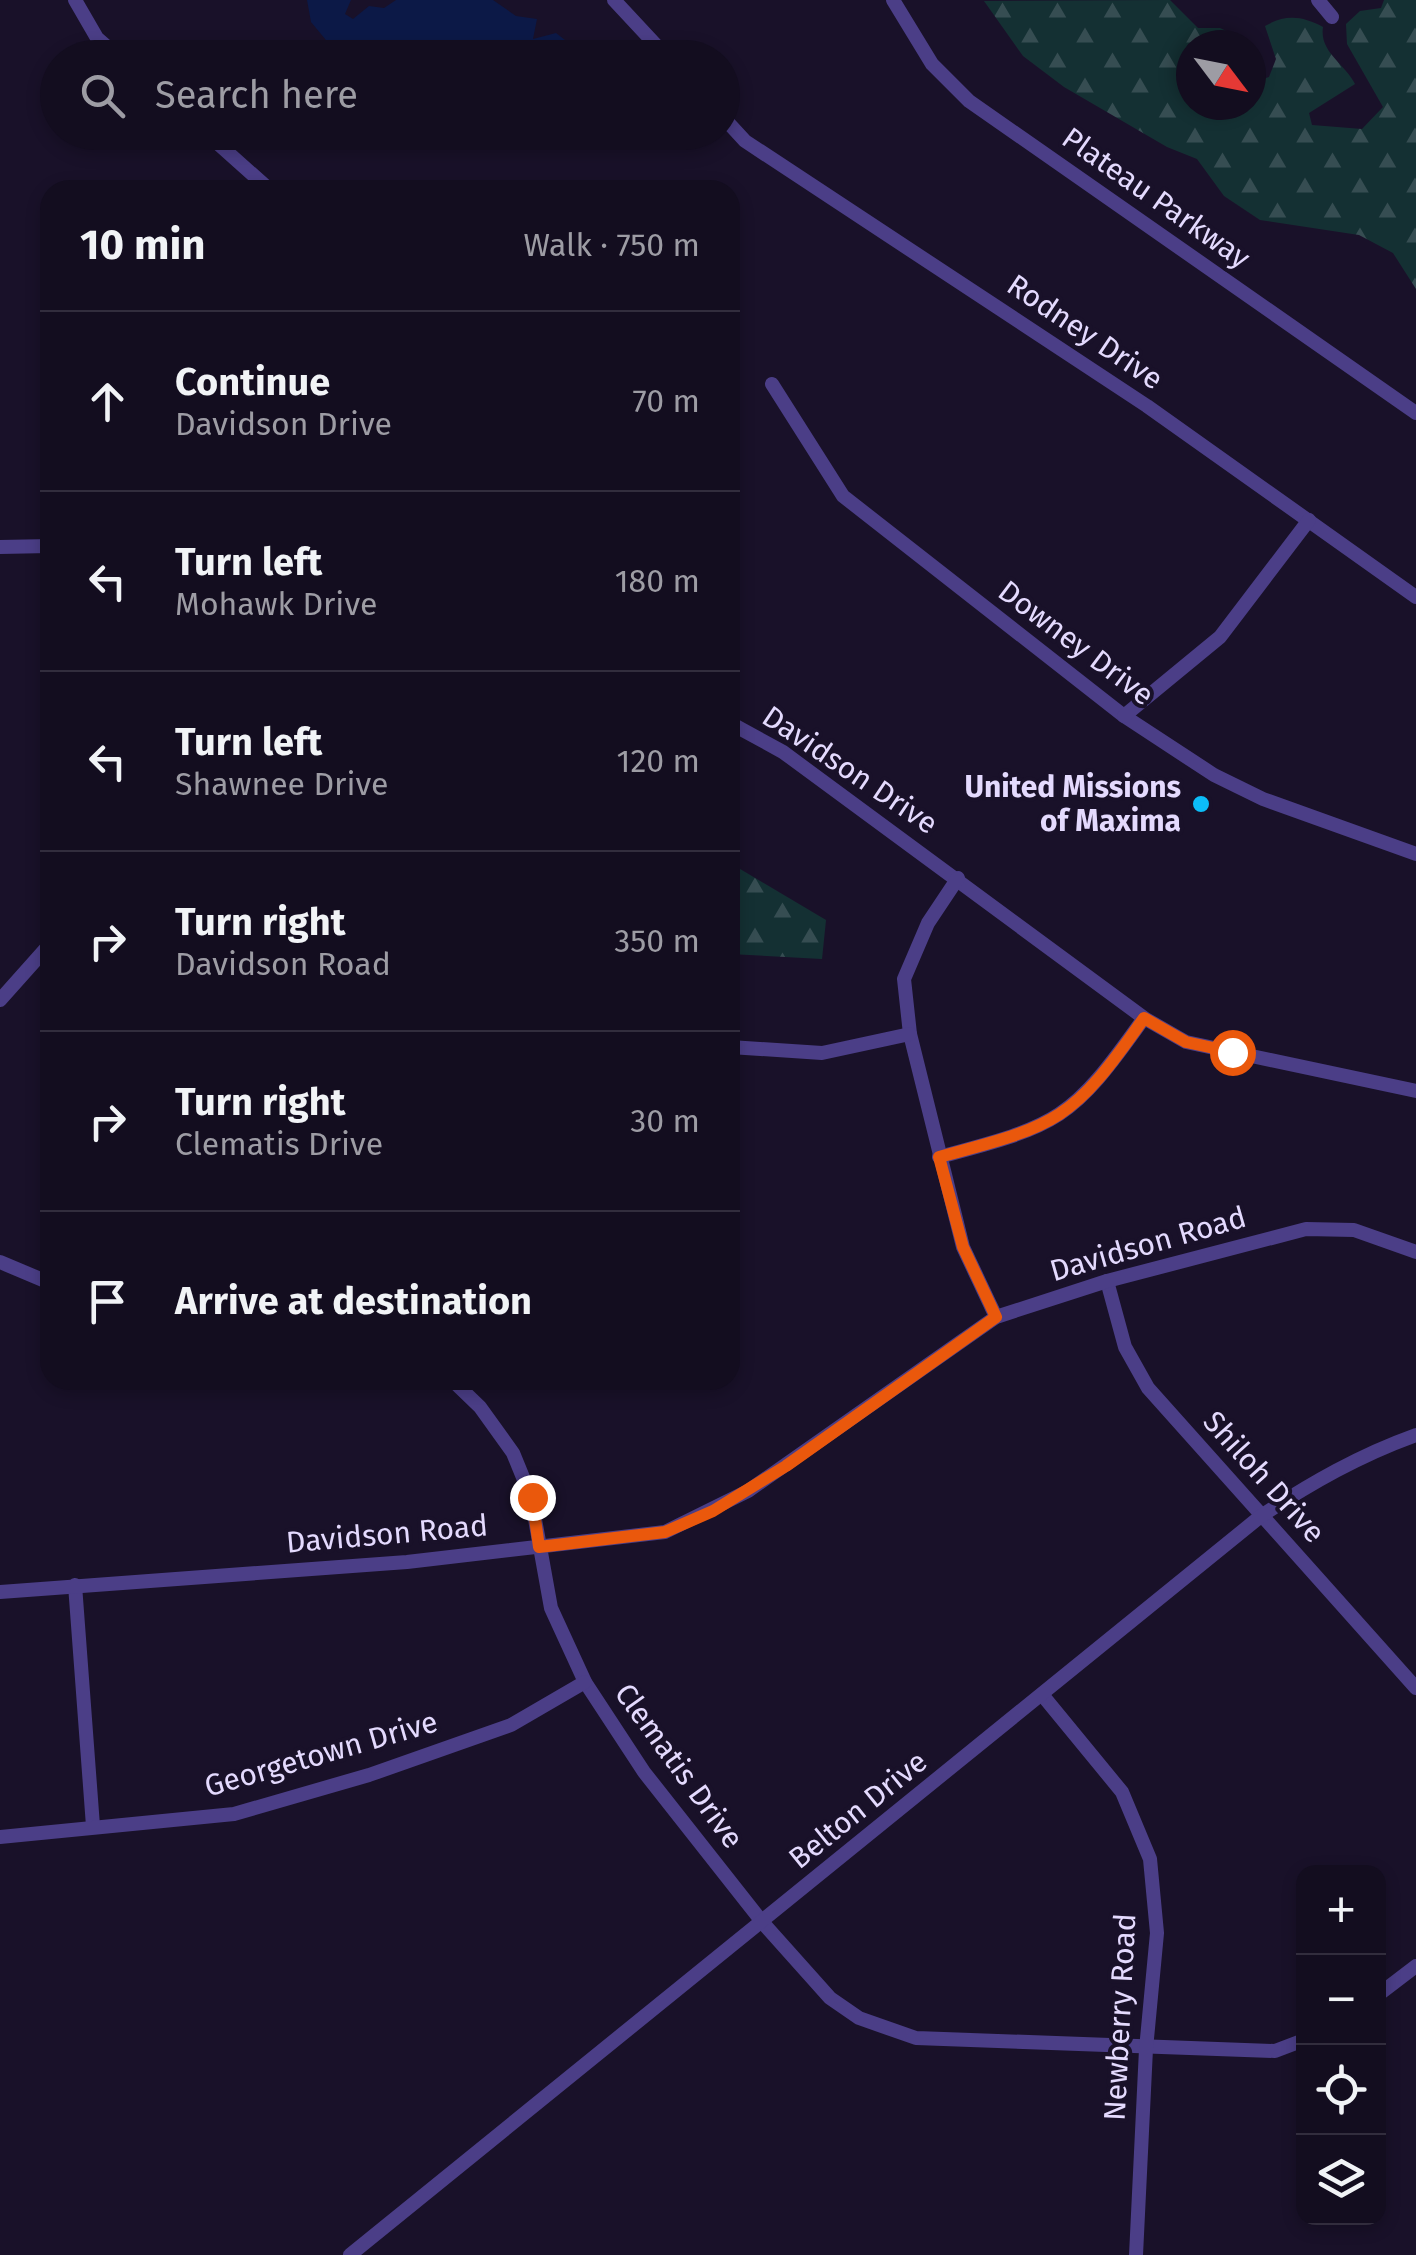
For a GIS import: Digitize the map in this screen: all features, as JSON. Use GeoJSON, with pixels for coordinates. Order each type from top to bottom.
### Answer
{"type":"FeatureCollection","features":[{"type":"Feature","properties":{"kind":"street"},"geometry":{"type":"LineString","coordinates":[[75,0],[99,40]]}},
{"type":"Feature","properties":{"kind":"street"},"geometry":{"type":"LineString","coordinates":[[614,0],[651,40]]}},
{"type":"Feature","properties":{"kind":"street","name":"Plateau Parkway"},"geometry":{"type":"LineString","coordinates":[[893,0],[932,64],[968,100],[1416,413]]}},
{"type":"Feature","properties":{"kind":"street"},"geometry":{"type":"LineString","coordinates":[[1318,0],[1332,17]]}},
{"type":"Feature","properties":{"kind":"street","name":"Rodney Drive"},"geometry":{"type":"LineString","coordinates":[[740,133],[754,147],[1146,406],[1416,597]]}},
{"type":"Feature","properties":{"kind":"street"},"geometry":{"type":"LineString","coordinates":[[225,150],[259,180]]}},
{"type":"Feature","properties":{"kind":"street","name":"Downey Drive"},"geometry":{"type":"LineString","coordinates":[[772,384],[844,496],[1124,716],[1211,773],[1247,791],[1416,854]]}},
{"type":"Feature","properties":{"kind":"street"},"geometry":{"type":"LineString","coordinates":[[1124,716],[1220,638],[1309,520]]}},
{"type":"Feature","properties":{"kind":"street"},"geometry":{"type":"LineString","coordinates":[[0,547],[40,546]]}},
{"type":"Feature","properties":{"kind":"street","name":"Davidson Drive"},"geometry":{"type":"LineString","coordinates":[[740,728],[783,752],[1144,1018],[1186,1042],[1416,1091]]}},
{"type":"Feature","properties":{"kind":"street"},"geometry":{"type":"LineString","coordinates":[[958,878],[928,924],[904,979],[910,1034],[963,1247],[996,1317]]}},
{"type":"Feature","properties":{"kind":"street"},"geometry":{"type":"LineString","coordinates":[[0,1000],[40,955]]}},
{"type":"Feature","properties":{"kind":"street"},"geometry":{"type":"LineString","coordinates":[[939,1157],[1052,1122],[1080,1103],[1144,1018]]}},
{"type":"Feature","properties":{"kind":"street"},"geometry":{"type":"LineString","coordinates":[[740,1048],[822,1053],[910,1034]]}},
{"type":"Feature","properties":{"kind":"street","name":"Davidson Road"},"geometry":{"type":"LineString","coordinates":[[0,1592],[407,1562],[665,1532],[713,1511],[786,1466],[996,1317],[1107,1281],[1306,1229],[1354,1230],[1416,1252]]}},
{"type":"Feature","properties":{"kind":"street"},"geometry":{"type":"LineString","coordinates":[[0,1262],[40,1279]]}},
{"type":"Feature","properties":{"kind":"street","name":"Shiloh Drive"},"geometry":{"type":"LineString","coordinates":[[1107,1281],[1125,1347],[1148,1388],[1416,1688]]}},
{"type":"Feature","properties":{"kind":"street","name":"Clematis Drive"},"geometry":{"type":"LineString","coordinates":[[462,1390],[480,1407],[513,1453],[532,1497],[551,1608],[585,1682],[644,1772],[763,1923],[830,1998],[888,2030],[916,2038],[1275,2051],[1296,2043]]}},
{"type":"Feature","properties":{"kind":"street","name":"Belton Drive"},"geometry":{"type":"LineString","coordinates":[[350,2255],[1044,1696],[1261,1516],[1311,1483],[1376,1449],[1416,1435]]}},
{"type":"Feature","properties":{"kind":"street"},"geometry":{"type":"LineString","coordinates":[[76,1585],[93,1826]]}},
{"type":"Feature","properties":{"kind":"street","name":"Georgetown Drive"},"geometry":{"type":"LineString","coordinates":[[0,1837],[234,1814],[369,1775],[511,1725],[585,1682]]}},
{"type":"Feature","properties":{"kind":"street","name":"Newberry Road"},"geometry":{"type":"LineString","coordinates":[[1044,1696],[1122,1792],[1150,1859],[1158,1933],[1146,2049],[1136,2255]]}},
{"type":"Feature","properties":{"kind":"street"},"geometry":{"type":"LineString","coordinates":[[1386,1989],[1416,1966]]}},
{"type":"Feature","properties":{"kind":"green space"},"geometry":{"type":"Polygon","coordinates":[[[1170,0],[1198,28],[1224,30],[1176,30],[1176,120],[1266,120],[1266,78],[1276,59],[1265,26],[1287,18],[1308,21],[1323,27],[1325,44],[1355,84],[1309,113],[1312,125],[1362,129],[1383,107],[1347,44],[1346,24],[1360,11],[1381,8],[1384,0],[1416,0],[1416,289],[1393,253],[1359,235],[1260,220],[1224,196],[1197,159],[1167,147],[1064,87],[1023,56],[984,1],[1170,0]]]}},
{"type":"Feature","properties":{"kind":"green space"},"geometry":{"type":"Polygon","coordinates":[[[740,869],[826,920],[822,959],[740,955],[740,869]]]}},
{"type":"Feature","properties":{"kind":"water"},"geometry":{"type":"Polygon","coordinates":[[[307,0],[351,0],[345,14],[353,19],[369,6],[384,8],[396,0],[493,0],[516,16],[537,19],[533,39],[556,33],[565,40],[326,40],[311,22],[307,0]]]}},
{"type":"Feature","properties":{"kind":"place","name":"United Missions of Maxima"},"geometry":{"type":"Point","coordinates":[1201,804]}},
{"type":"Feature","properties":{"kind":"route"},"geometry":{"type":"LineString","coordinates":[[532,1497],[539,1547],[665,1532],[748,1492],[996,1317],[963,1247],[939,1157],[1026,1134],[1052,1122],[1080,1103],[1144,1018],[1186,1042],[1232,1052]]}}]}
